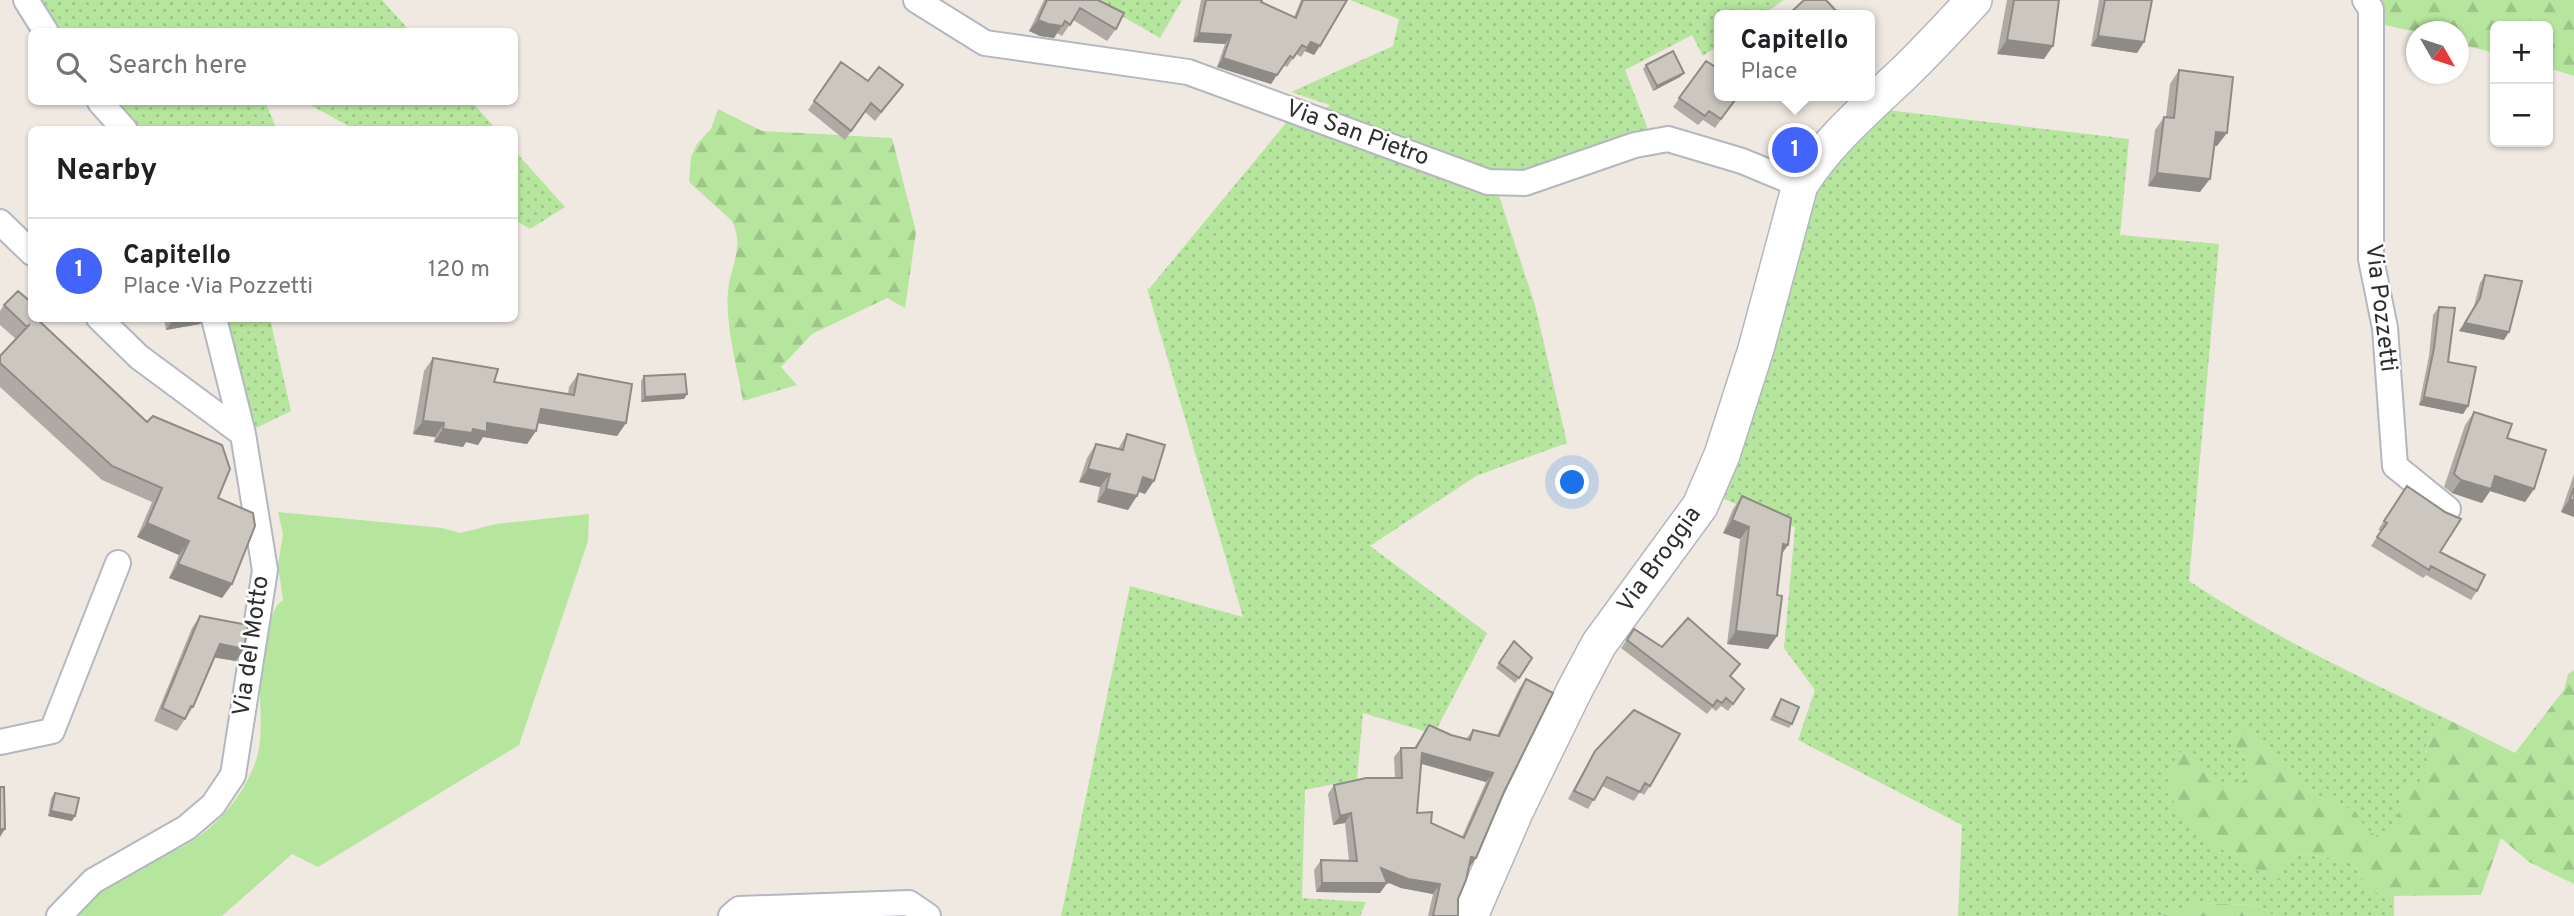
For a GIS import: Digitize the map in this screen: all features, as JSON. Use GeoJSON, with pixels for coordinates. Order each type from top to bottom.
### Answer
{"type":"FeatureCollection","features":[{"type":"Feature","properties":{"kind":"street"},"geometry":{"type":"LineString","coordinates":[[26,0],[44,28]]}},
{"type":"Feature","properties":{"kind":"street","name":"Via San Pietro"},"geometry":{"type":"LineString","coordinates":[[916,0],[985,43],[1188,72],[1488,182],[1525,183],[1635,145],[1668,138],[1742,161],[1800,185]]}},
{"type":"Feature","properties":{"kind":"street"},"geometry":{"type":"LineString","coordinates":[[1875,101],[1926,52],[1974,0]]}},
{"type":"Feature","properties":{"kind":"street","name":"Via Pozzetti"},"geometry":{"type":"LineString","coordinates":[[2365,0],[2371,9],[2371,259],[2385,328],[2395,466],[2448,509]]}},
{"type":"Feature","properties":{"kind":"street"},"geometry":{"type":"LineString","coordinates":[[1800,185],[1814,162],[1875,101]]}},
{"type":"Feature","properties":{"kind":"street"},"geometry":{"type":"LineString","coordinates":[[103,105],[121,126]]}},
{"type":"Feature","properties":{"kind":"street","name":"Via Broggia"},"geometry":{"type":"LineString","coordinates":[[1470,916],[1516,810],[1599,644],[1700,506],[1722,455],[1756,349],[1800,185]]}},
{"type":"Feature","properties":{"kind":"street"},"geometry":{"type":"LineString","coordinates":[[0,222],[28,249]]}},
{"type":"Feature","properties":{"kind":"street"},"geometry":{"type":"LineString","coordinates":[[103,322],[139,357],[243,434]]}},
{"type":"Feature","properties":{"kind":"street"},"geometry":{"type":"LineString","coordinates":[[215,322],[243,434]]}},
{"type":"Feature","properties":{"kind":"street","name":"Via del Motto"},"geometry":{"type":"LineString","coordinates":[[59,916],[93,881],[186,828],[213,805],[233,775],[265,570],[243,434]]}},
{"type":"Feature","properties":{"kind":"street"},"geometry":{"type":"LineString","coordinates":[[0,743],[52,731],[118,563]]}},
{"type":"Feature","properties":{"kind":"street"},"geometry":{"type":"LineString","coordinates":[[731,916],[739,909],[909,903],[928,916]]}},
{"type":"Feature","properties":{"kind":"green space"},"geometry":{"type":"Polygon","coordinates":[[[34,0],[382,0],[407,28],[51,28],[34,0]]]}},
{"type":"Feature","properties":{"kind":"green space"},"geometry":{"type":"Polygon","coordinates":[[[1094,0],[1182,0],[1160,38],[1094,0]]]}},
{"type":"Feature","properties":{"kind":"green space"},"geometry":{"type":"Polygon","coordinates":[[[1350,0],[1784,0],[1769,10],[1714,10],[1714,48],[1703,56],[1692,35],[1625,70],[1652,140],[1498,193],[1535,305],[1567,443],[1476,476],[1370,546],[1487,633],[1434,734],[1363,713],[1357,779],[1305,790],[1302,898],[1366,902],[1360,916],[1061,916],[1130,586],[1243,617],[1147,288],[1149,289],[1300,106],[1322,112],[1330,105],[1291,92],[1393,46],[1399,19],[1350,0]]]}},
{"type":"Feature","properties":{"kind":"green space"},"geometry":{"type":"Polygon","coordinates":[[[2369,0],[2574,0],[2574,76],[2553,70],[2553,21],[2490,21],[2490,52],[2469,46],[2469,21],[2406,21],[2406,30],[2376,23],[2369,0]]]}},
{"type":"Feature","properties":{"kind":"green space"},"geometry":{"type":"Polygon","coordinates":[[[109,105],[266,105],[276,126],[128,126],[109,105]]]}},
{"type":"Feature","properties":{"kind":"green space"},"geometry":{"type":"Polygon","coordinates":[[[310,105],[475,105],[493,126],[349,126],[310,105]]]}},
{"type":"Feature","properties":{"kind":"green space"},"geometry":{"type":"Polygon","coordinates":[[[718,109],[762,131],[892,138],[916,232],[905,308],[887,298],[812,334],[781,367],[797,385],[743,401],[728,312],[729,283],[737,237],[732,221],[689,182],[691,157],[697,144],[711,129],[718,109]]]}},
{"type":"Feature","properties":{"kind":"green space"},"geometry":{"type":"Polygon","coordinates":[[[1887,110],[2129,139],[2120,235],[2219,244],[2189,581],[2282,637],[2445,718],[2433,732],[2426,747],[2428,765],[2422,781],[2406,786],[2401,818],[2393,834],[2377,838],[2364,826],[2355,812],[2310,790],[2299,776],[2247,730],[2238,749],[2248,762],[2246,779],[2232,787],[2215,782],[2179,752],[2284,862],[2300,854],[2352,861],[2372,890],[2394,896],[2394,916],[2275,916],[2258,905],[2197,903],[2162,916],[1958,916],[1962,825],[1798,740],[1815,690],[1784,648],[1795,527],[1719,497],[1749,429],[1813,200],[1837,162],[1887,110]]]}},
{"type":"Feature","properties":{"kind":"green space"},"geometry":{"type":"Polygon","coordinates":[[[518,154],[565,207],[530,229],[518,222],[518,154]]]}},
{"type":"Feature","properties":{"kind":"green space"},"geometry":{"type":"Polygon","coordinates":[[[227,322],[271,322],[291,411],[252,430],[227,322]]]}},
{"type":"Feature","properties":{"kind":"green space"},"geometry":{"type":"Polygon","coordinates":[[[278,512],[442,528],[460,533],[496,524],[589,514],[588,541],[519,745],[318,867],[292,854],[222,916],[79,916],[97,894],[113,881],[204,833],[233,803],[248,779],[260,743],[261,660],[272,615],[283,600],[278,565],[283,534],[278,512]]]}},
{"type":"Feature","properties":{"kind":"green space"},"geometry":{"type":"Polygon","coordinates":[[[2574,670],[2574,884],[2529,862],[2501,838],[2481,895],[2385,896],[2369,890],[2352,861],[2300,854],[2284,862],[2280,879],[2252,868],[2198,833],[2183,819],[2173,800],[2172,770],[2179,752],[2197,754],[2208,776],[2218,782],[2232,787],[2246,779],[2248,762],[2231,733],[2247,730],[2299,776],[2310,790],[2356,812],[2364,826],[2377,837],[2393,834],[2406,786],[2422,781],[2428,765],[2426,748],[2433,732],[2445,718],[2515,753],[2564,690],[2568,674],[2574,670]]]}},
{"type":"Feature","properties":{"kind":"green space"},"geometry":{"type":"Polygon","coordinates":[[[2197,903],[2258,905],[2275,916],[2162,916],[2197,903]]]}},
{"type":"Feature","properties":{"kind":"building"},"geometry":{"type":"Polygon","coordinates":[[[1047,0],[1098,0],[1124,13],[1116,29],[1080,8],[1070,25],[1065,21],[1062,26],[1048,24],[1038,20],[1047,0]]]}},
{"type":"Feature","properties":{"kind":"building"},"geometry":{"type":"Polygon","coordinates":[[[1206,0],[1262,0],[1261,2],[1296,18],[1303,0],[1347,0],[1320,46],[1311,42],[1307,48],[1302,45],[1293,58],[1290,56],[1277,75],[1223,58],[1231,35],[1199,33],[1206,0]]]}},
{"type":"Feature","properties":{"kind":"building"},"geometry":{"type":"Polygon","coordinates":[[[1804,0],[1826,0],[1835,10],[1793,10],[1804,0]]]}},
{"type":"Feature","properties":{"kind":"building"},"geometry":{"type":"Polygon","coordinates":[[[2014,0],[2059,0],[2053,46],[2007,40],[2014,0]]]}},
{"type":"Feature","properties":{"kind":"building"},"geometry":{"type":"Polygon","coordinates":[[[2105,0],[2152,0],[2144,42],[2098,36],[2105,0]]]}},
{"type":"Feature","properties":{"kind":"building"},"geometry":{"type":"Polygon","coordinates":[[[1673,51],[1684,73],[1657,86],[1646,65],[1673,51]]]}},
{"type":"Feature","properties":{"kind":"building"},"geometry":{"type":"Polygon","coordinates":[[[1706,61],[1714,66],[1714,101],[1734,101],[1721,119],[1709,111],[1705,116],[1679,98],[1706,61]]]}},
{"type":"Feature","properties":{"kind":"building"},"geometry":{"type":"Polygon","coordinates":[[[841,62],[868,81],[879,67],[903,85],[881,112],[871,103],[851,131],[814,101],[841,62]]]}},
{"type":"Feature","properties":{"kind":"building"},"geometry":{"type":"Polygon","coordinates":[[[2179,70],[2233,77],[2227,133],[2216,132],[2210,179],[2157,173],[2164,117],[2174,118],[2179,70]]]}},
{"type":"Feature","properties":{"kind":"building"},"geometry":{"type":"Polygon","coordinates":[[[2485,275],[2522,281],[2509,332],[2465,323],[2480,298],[2485,275]]]}},
{"type":"Feature","properties":{"kind":"building"},"geometry":{"type":"Polygon","coordinates":[[[18,291],[28,300],[28,322],[40,322],[147,422],[153,416],[222,445],[230,469],[218,498],[253,513],[255,526],[232,584],[178,564],[189,541],[147,523],[162,488],[112,466],[0,363],[0,356],[30,324],[27,327],[4,305],[18,291]]]}},
{"type":"Feature","properties":{"kind":"building"},"geometry":{"type":"Polygon","coordinates":[[[2439,307],[2455,308],[2448,362],[2476,367],[2468,406],[2424,397],[2439,307]]]}},
{"type":"Feature","properties":{"kind":"building"},"geometry":{"type":"Polygon","coordinates":[[[433,358],[498,369],[494,382],[574,395],[578,374],[632,384],[626,423],[541,409],[536,431],[487,423],[487,432],[443,429],[444,423],[423,421],[433,358]]]}},
{"type":"Feature","properties":{"kind":"building"},"geometry":{"type":"Polygon","coordinates":[[[685,374],[687,394],[645,397],[644,376],[685,374]]]}},
{"type":"Feature","properties":{"kind":"building"},"geometry":{"type":"Polygon","coordinates":[[[2474,412],[2512,424],[2507,438],[2546,450],[2534,489],[2495,476],[2491,489],[2461,480],[2454,474],[2474,412]]]}},
{"type":"Feature","properties":{"kind":"building"},"geometry":{"type":"Polygon","coordinates":[[[1127,434],[1165,445],[1154,481],[1143,477],[1137,496],[1106,489],[1110,474],[1088,469],[1096,444],[1123,450],[1127,434]]]}},
{"type":"Feature","properties":{"kind":"building"},"geometry":{"type":"Polygon","coordinates":[[[2407,486],[2445,512],[2461,519],[2440,552],[2485,575],[2477,591],[2431,566],[2429,570],[2377,537],[2407,486]]]}},
{"type":"Feature","properties":{"kind":"building"},"geometry":{"type":"Polygon","coordinates":[[[1742,496],[1791,518],[1788,545],[1783,544],[1777,595],[1782,596],[1777,636],[1736,631],[1749,527],[1732,520],[1742,496]]]}},
{"type":"Feature","properties":{"kind":"building"},"geometry":{"type":"Polygon","coordinates":[[[200,616],[248,625],[244,649],[220,644],[193,707],[191,706],[185,719],[162,708],[200,616]]]}},
{"type":"Feature","properties":{"kind":"building"},"geometry":{"type":"Polygon","coordinates":[[[1688,618],[1740,664],[1730,676],[1744,689],[1733,704],[1726,698],[1722,703],[1717,700],[1713,706],[1627,640],[1634,629],[1662,647],[1688,618]]]}},
{"type":"Feature","properties":{"kind":"building"},"geometry":{"type":"Polygon","coordinates":[[[1514,641],[1532,658],[1519,678],[1499,663],[1514,641]]]}},
{"type":"Feature","properties":{"kind":"building"},"geometry":{"type":"Polygon","coordinates":[[[1526,679],[1553,693],[1504,792],[1476,858],[1471,857],[1458,899],[1458,916],[1433,916],[1440,884],[1408,879],[1381,868],[1387,883],[1322,883],[1321,860],[1357,861],[1351,813],[1340,816],[1334,785],[1366,778],[1402,778],[1401,748],[1416,748],[1429,725],[1470,740],[1473,730],[1499,736],[1526,679]],[[1422,753],[1417,813],[1432,812],[1431,823],[1464,838],[1493,773],[1422,753]]]}},
{"type":"Feature","properties":{"kind":"building"},"geometry":{"type":"Polygon","coordinates":[[[1781,699],[1799,707],[1792,724],[1774,716],[1781,699]]]}},
{"type":"Feature","properties":{"kind":"building"},"geometry":{"type":"Polygon","coordinates":[[[1634,710],[1680,734],[1650,786],[1645,783],[1640,792],[1607,777],[1594,800],[1574,791],[1595,751],[1634,710]]]}},
{"type":"Feature","properties":{"kind":"building"},"geometry":{"type":"Polygon","coordinates":[[[0,787],[4,787],[5,829],[0,829],[0,787]]]}},
{"type":"Feature","properties":{"kind":"building"},"geometry":{"type":"Polygon","coordinates":[[[55,793],[79,798],[75,816],[51,811],[55,793]]]}},
{"type":"Feature","properties":{"kind":"place","name":"Capitello"},"geometry":{"type":"Point","coordinates":[1795,150]}}]}
